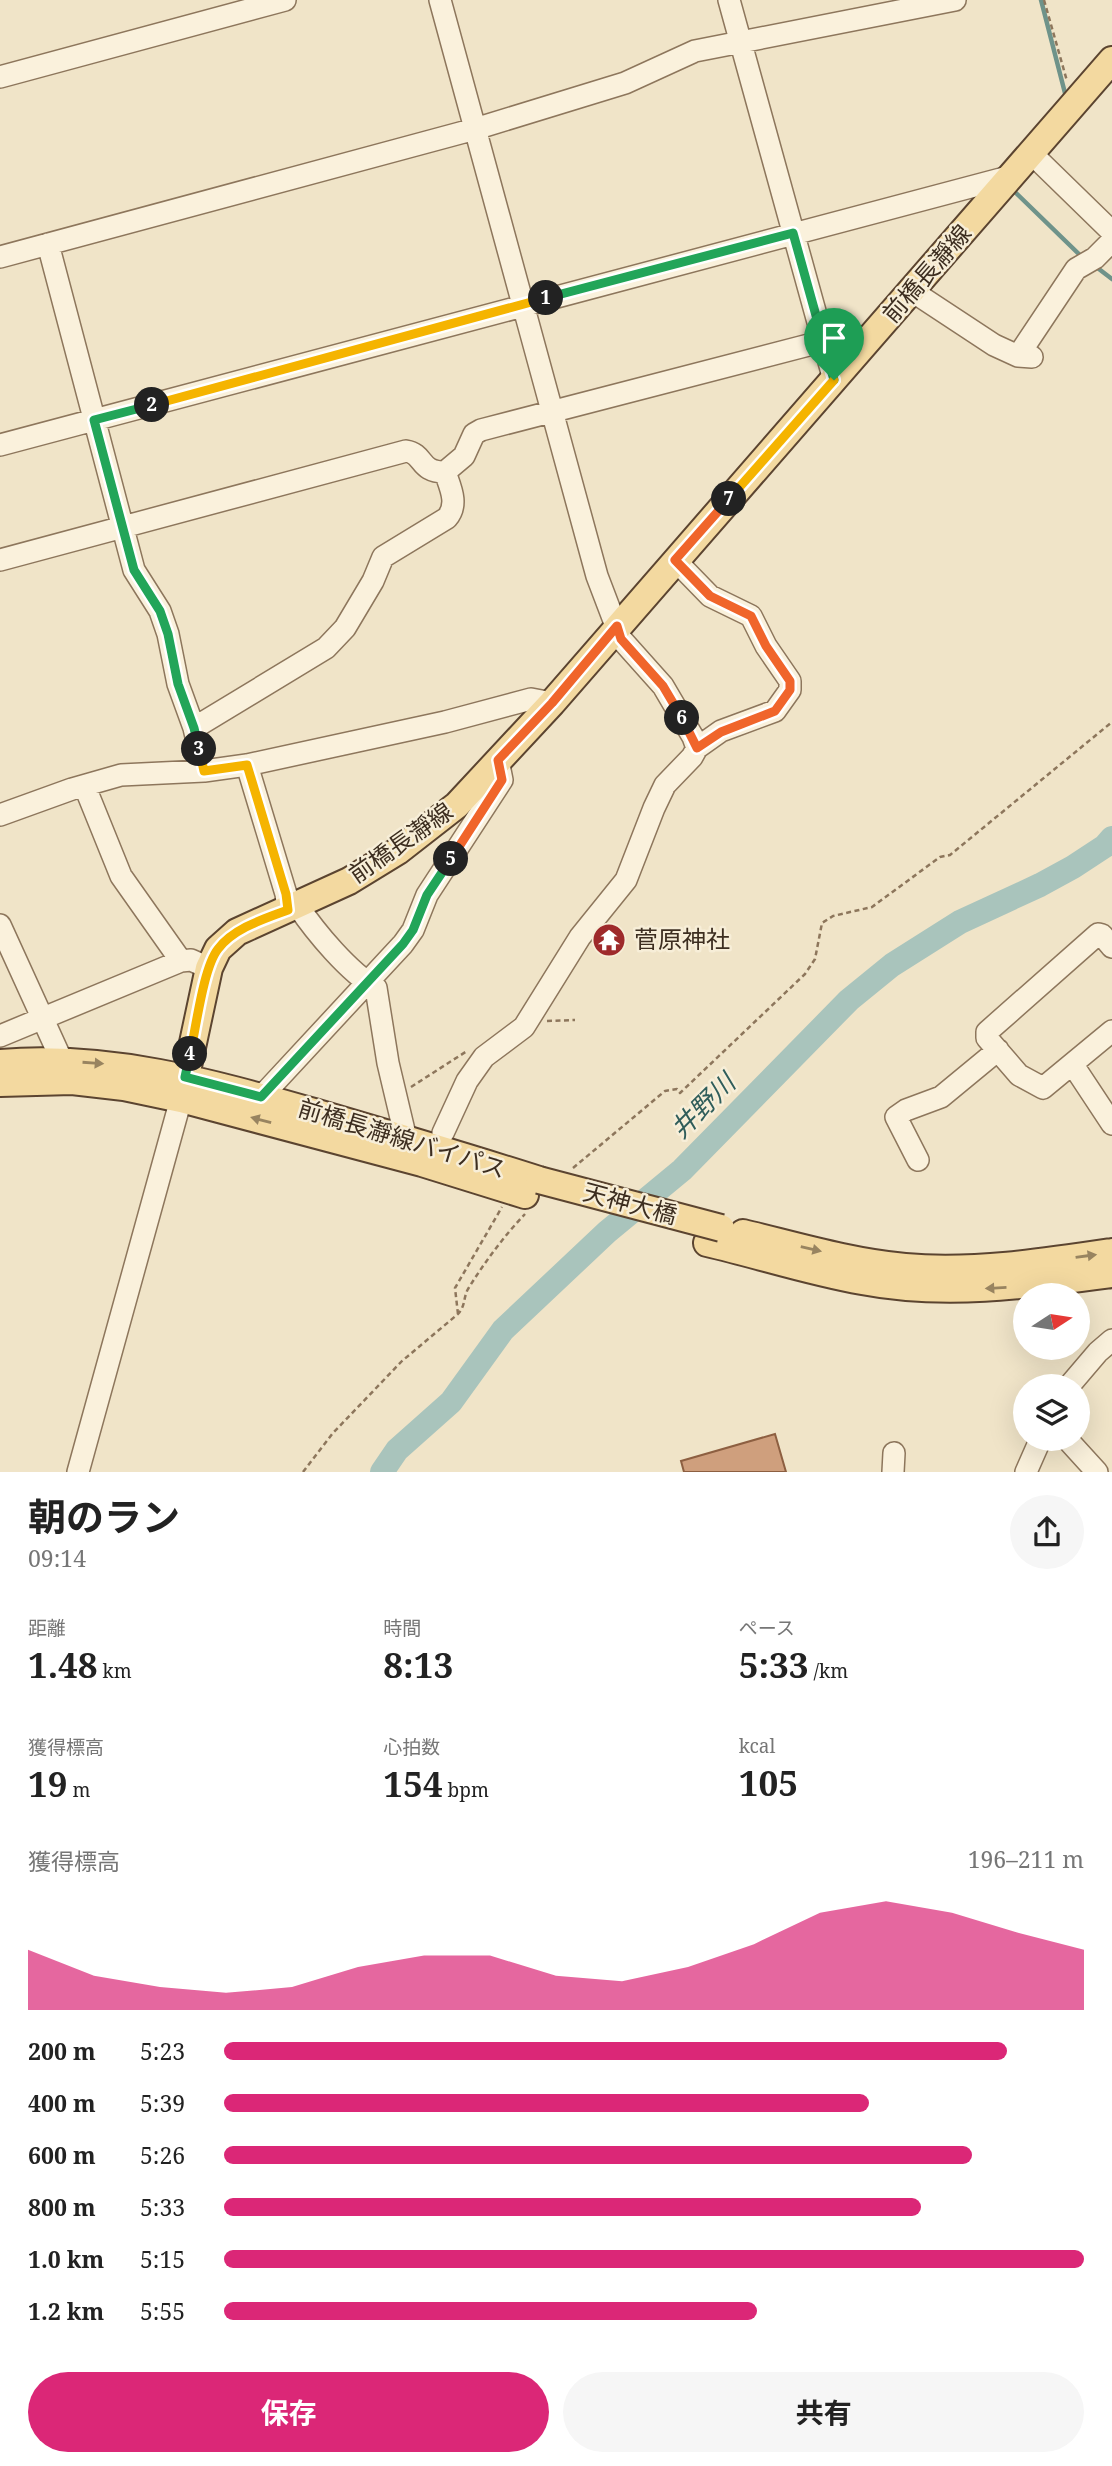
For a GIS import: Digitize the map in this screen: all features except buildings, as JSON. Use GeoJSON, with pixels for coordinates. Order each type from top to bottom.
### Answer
{"type":"FeatureCollection","features":[{"type":"Feature","properties":{"kind":"main road","name":"前橋長瀞線"},"geometry":{"type":"LineString","coordinates":[[183,1088],[209,968],[218,949],[237,932],[349,881],[398,851],[457,805],[552,703],[1112,61]]}},
{"type":"Feature","properties":{"kind":"main road"},"geometry":{"type":"LineString","coordinates":[[0,1063],[62,1061],[123,1065],[183,1088]]}},
{"type":"Feature","properties":{"kind":"main road"},"geometry":{"type":"LineString","coordinates":[[0,1083],[72,1081],[124,1087],[183,1088]]}},
{"type":"Feature","properties":{"kind":"main road","name":"前橋長瀞線バイパス"},"geometry":{"type":"LineString","coordinates":[[183,1088],[261,1097],[406,1139],[525,1195]]}},
{"type":"Feature","properties":{"kind":"main road","name":"前橋長瀞線バイパス"},"geometry":{"type":"LineString","coordinates":[[183,1088],[525,1195]]}},
{"type":"Feature","properties":{"kind":"main road","name":"天神大橋"},"geometry":{"type":"LineString","coordinates":[[525,1195],[714,1235]]}},
{"type":"Feature","properties":{"kind":"main road"},"geometry":{"type":"LineString","coordinates":[[714,1235],[908,1267],[1003,1265],[1112,1252]]}},
{"type":"Feature","properties":{"kind":"main road"},"geometry":{"type":"LineString","coordinates":[[714,1235],[863,1281],[904,1286],[961,1289],[1004,1287],[1112,1274]]}},
{"type":"Feature","properties":{"kind":"street"},"geometry":{"type":"LineString","coordinates":[[0,78],[285,0]]}},
{"type":"Feature","properties":{"kind":"street"},"geometry":{"type":"LineString","coordinates":[[440,0],[597,576],[621,639],[663,686],[697,748]]}},
{"type":"Feature","properties":{"kind":"street"},"geometry":{"type":"LineString","coordinates":[[729,0],[834,380]]}},
{"type":"Feature","properties":{"kind":"street"},"geometry":{"type":"LineString","coordinates":[[0,257],[475,130],[625,83],[695,51],[955,0]]}},
{"type":"Feature","properties":{"kind":"street"},"geometry":{"type":"LineString","coordinates":[[1032,154],[1112,232]]}},
{"type":"Feature","properties":{"kind":"street"},"geometry":{"type":"LineString","coordinates":[[0,445],[1012,176]]}},
{"type":"Feature","properties":{"kind":"street"},"geometry":{"type":"LineString","coordinates":[[912,291],[979,336],[1025,356],[1076,269],[1112,241]]}},
{"type":"Feature","properties":{"kind":"street"},"geometry":{"type":"LineString","coordinates":[[48,244],[134,570],[160,611],[204,771]]}},
{"type":"Feature","properties":{"kind":"street"},"geometry":{"type":"LineString","coordinates":[[0,560],[406,451],[416,455],[425,468],[445,472],[464,456],[474,434],[551,411],[824,341]]}},
{"type":"Feature","properties":{"kind":"street"},"geometry":{"type":"LineString","coordinates":[[194,728],[314,656],[335,639],[345,628],[373,581],[383,557],[453,512],[453,498],[445,472]]}},
{"type":"Feature","properties":{"kind":"street"},"geometry":{"type":"LineString","coordinates":[[443,1133],[467,1081],[484,1057],[524,1027],[580,937],[626,880],[665,785],[692,757],[697,748],[721,732],[775,711],[790,690],[790,681],[766,646],[751,616],[710,596],[675,560]]}},
{"type":"Feature","properties":{"kind":"street"},"geometry":{"type":"LineString","coordinates":[[0,815],[121,775],[204,771],[247,765],[445,722],[524,700],[552,703]]}},
{"type":"Feature","properties":{"kind":"street"},"geometry":{"type":"LineString","coordinates":[[261,1097],[413,930],[427,895],[502,780],[498,760]]}},
{"type":"Feature","properties":{"kind":"street"},"geometry":{"type":"LineString","coordinates":[[247,765],[286,894],[293,908],[366,982],[376,988],[388,1063],[406,1139]]}},
{"type":"Feature","properties":{"kind":"street"},"geometry":{"type":"LineString","coordinates":[[85,787],[121,876],[181,961]]}},
{"type":"Feature","properties":{"kind":"street"},"geometry":{"type":"LineString","coordinates":[[1,928],[62,1061]]}},
{"type":"Feature","properties":{"kind":"street"},"geometry":{"type":"LineString","coordinates":[[1112,947],[1102,934],[1098,934],[987,1032],[987,1038],[1019,1075],[1044,1088],[1112,1031]]}},
{"type":"Feature","properties":{"kind":"street"},"geometry":{"type":"LineString","coordinates":[[0,1036],[181,961],[191,960],[209,968]]}},
{"type":"Feature","properties":{"kind":"street"},"geometry":{"type":"LineString","coordinates":[[918,1160],[896,1117],[941,1097],[998,1049]]}},
{"type":"Feature","properties":{"kind":"street"},"geometry":{"type":"LineString","coordinates":[[1073,1065],[1112,1124]]}},
{"type":"Feature","properties":{"kind":"street"},"geometry":{"type":"LineString","coordinates":[[78,1472],[183,1088]]}},
{"type":"Feature","properties":{"kind":"street"},"geometry":{"type":"LineString","coordinates":[[1079,1374],[1112,1340]]}},
{"type":"Feature","properties":{"kind":"street"},"geometry":{"type":"LineString","coordinates":[[1026,1472],[1035,1451]]}},
{"type":"Feature","properties":{"kind":"street"},"geometry":{"type":"LineString","coordinates":[[1078,1451],[1097,1472]]}},
{"type":"Feature","properties":{"kind":"path"},"geometry":{"type":"LineString","coordinates":[[1044,0],[1070,92],[1078,100]]}},
{"type":"Feature","properties":{"kind":"path"},"geometry":{"type":"LineString","coordinates":[[567,1174],[625,1122],[665,1091],[677,1089],[680,1093],[805,974],[815,959],[822,923],[833,916],[872,907],[940,857],[950,855],[1112,722]]}},
{"type":"Feature","properties":{"kind":"path"},"geometry":{"type":"LineString","coordinates":[[458,1314],[455,1288],[525,1195]]}},
{"type":"Feature","properties":{"kind":"path"},"geometry":{"type":"LineString","coordinates":[[303,1472],[333,1433],[402,1361],[465,1306],[466,1293],[511,1228],[525,1195]]}},
{"type":"Feature","properties":{"kind":"waterway"},"geometry":{"type":"LineString","coordinates":[[1041,0],[1066,97]]}},
{"type":"Feature","properties":{"kind":"waterway"},"geometry":{"type":"LineString","coordinates":[[1015,192],[1082,257]]}},
{"type":"Feature","properties":{"kind":"waterway"},"geometry":{"type":"LineString","coordinates":[[1095,266],[1112,279]]}},
{"type":"Feature","properties":{"kind":"waterway","name":"井野川"},"geometry":{"type":"LineString","coordinates":[[382,1472],[397,1450],[451,1402],[503,1330],[607,1232],[682,1170],[849,1000],[892,965],[960,922],[1073,867],[1105,846],[1112,838]]}},
{"type":"Feature","properties":{"kind":"place","name":"菅原神社"},"geometry":{"type":"Point","coordinates":[609,940]}},
{"type":"Feature","properties":{"kind":"route"},"geometry":{"type":"LineString","coordinates":[[793,233],[834,380],[675,560],[710,596],[751,616],[766,646],[790,681],[790,690],[775,711],[721,732],[697,748],[663,686],[621,639],[617,626],[552,703],[498,760],[502,780],[427,895],[413,930],[403,944],[296,1056],[261,1097],[185,1077],[209,968],[218,949],[237,932],[288,910],[286,894],[247,765],[204,771],[160,611],[134,570],[94,420],[793,233]]}}]}
